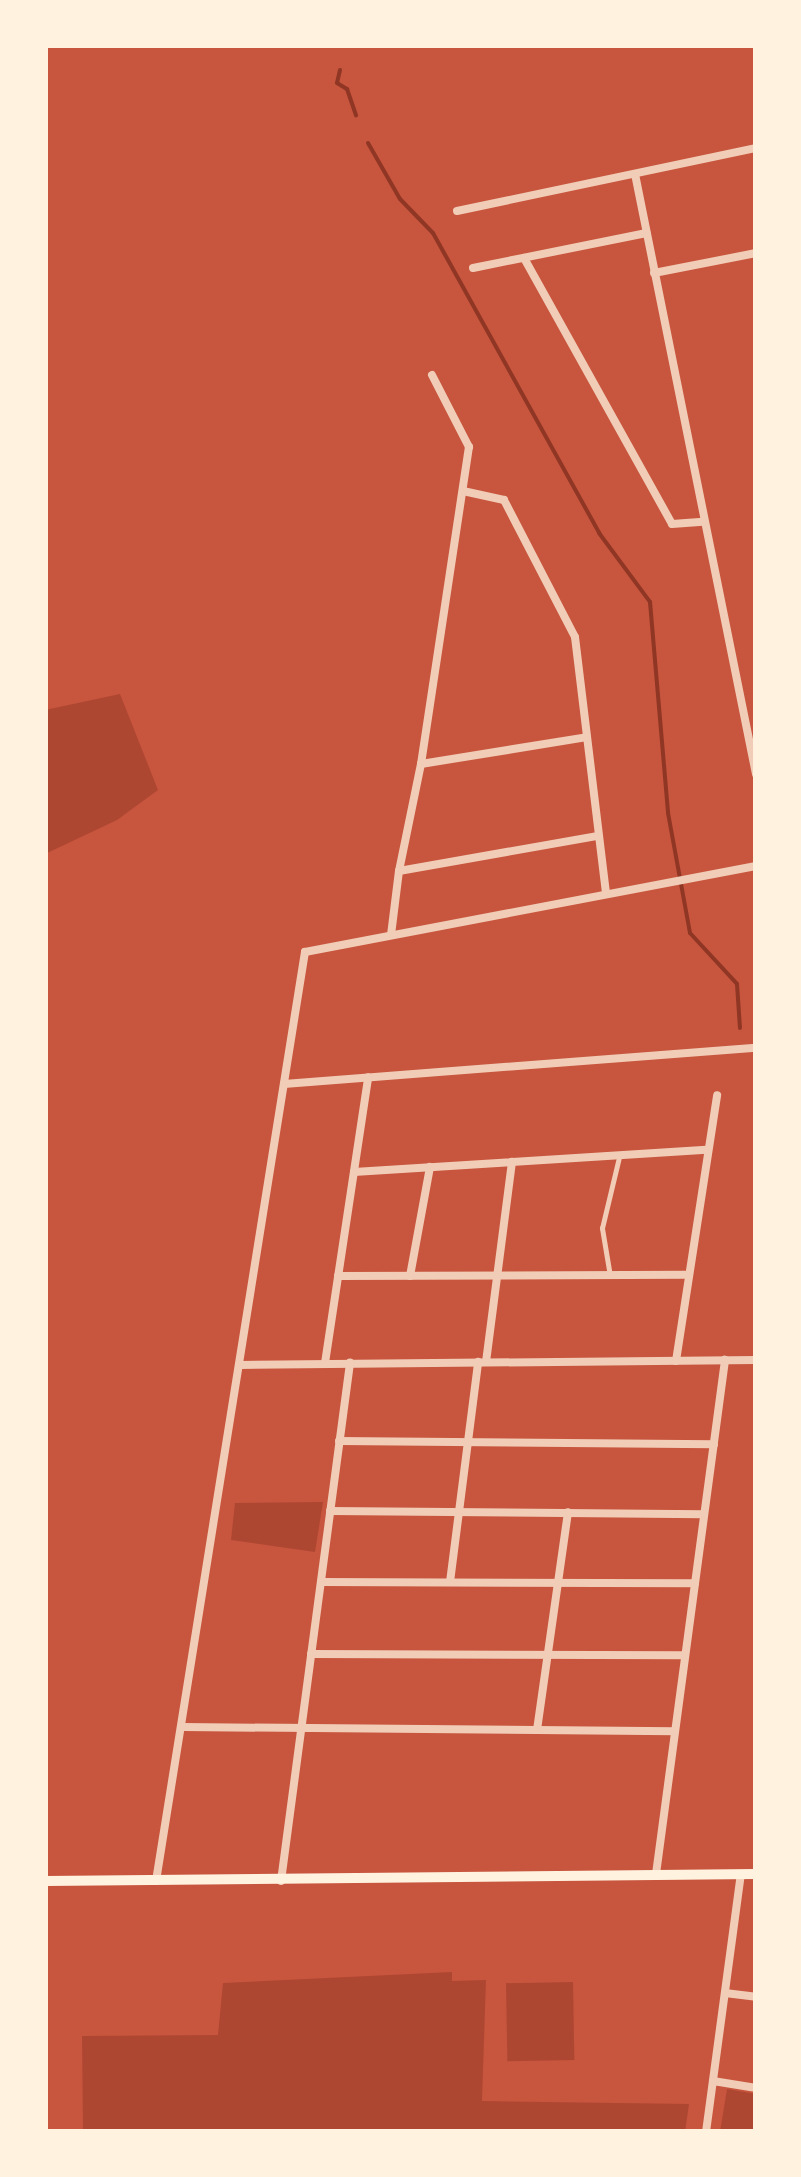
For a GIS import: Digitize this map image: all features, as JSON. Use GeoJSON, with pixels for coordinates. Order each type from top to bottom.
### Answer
{"type":"FeatureCollection","features":[{"type":"Feature","properties":{"kind":"main road"},"geometry":{"type":"LineString","coordinates":[[45,1881],[756,1874]]}},
{"type":"Feature","properties":{"kind":"street"},"geometry":{"type":"LineString","coordinates":[[457,210],[756,148]]}},
{"type":"Feature","properties":{"kind":"street"},"geometry":{"type":"LineString","coordinates":[[635,174],[756,774]]}},
{"type":"Feature","properties":{"kind":"street"},"geometry":{"type":"LineString","coordinates":[[473,268],[646,233]]}},
{"type":"Feature","properties":{"kind":"street"},"geometry":{"type":"LineString","coordinates":[[654,273],[756,253]]}},
{"type":"Feature","properties":{"kind":"street"},"geometry":{"type":"LineString","coordinates":[[524,258],[672,524],[703,522]]}},
{"type":"Feature","properties":{"kind":"street"},"geometry":{"type":"LineString","coordinates":[[392,935],[399,871],[421,764],[463,492],[467,435],[432,374]]}},
{"type":"Feature","properties":{"kind":"street"},"geometry":{"type":"LineString","coordinates":[[463,492],[504,500],[575,637],[606,893]]}},
{"type":"Feature","properties":{"kind":"street"},"geometry":{"type":"LineString","coordinates":[[421,764],[587,737]]}},
{"type":"Feature","properties":{"kind":"street"},"geometry":{"type":"LineString","coordinates":[[399,871],[598,836]]}},
{"type":"Feature","properties":{"kind":"street"},"geometry":{"type":"LineString","coordinates":[[156,1881],[305,952],[756,866]]}},
{"type":"Feature","properties":{"kind":"street"},"geometry":{"type":"LineString","coordinates":[[284,1084],[756,1048]]}},
{"type":"Feature","properties":{"kind":"street"},"geometry":{"type":"LineString","coordinates":[[325,1363],[368,1077]]}},
{"type":"Feature","properties":{"kind":"street"},"geometry":{"type":"LineString","coordinates":[[676,1361],[685,1276],[717,1095]]}},
{"type":"Feature","properties":{"kind":"street"},"geometry":{"type":"LineString","coordinates":[[354,1172],[706,1150]]}},
{"type":"Feature","properties":{"kind":"street"},"geometry":{"type":"LineString","coordinates":[[610,1276],[602,1228],[620,1154]]}},
{"type":"Feature","properties":{"kind":"street"},"geometry":{"type":"LineString","coordinates":[[450,1582],[512,1162]]}},
{"type":"Feature","properties":{"kind":"street"},"geometry":{"type":"LineString","coordinates":[[410,1276],[430,1167]]}},
{"type":"Feature","properties":{"kind":"street"},"geometry":{"type":"LineString","coordinates":[[338,1276],[685,1276]]}},
{"type":"Feature","properties":{"kind":"street"},"geometry":{"type":"LineString","coordinates":[[656,1874],[725,1360]]}},
{"type":"Feature","properties":{"kind":"street"},"geometry":{"type":"LineString","coordinates":[[240,1365],[756,1360]]}},
{"type":"Feature","properties":{"kind":"street"},"geometry":{"type":"LineString","coordinates":[[281,1881],[350,1363]]}},
{"type":"Feature","properties":{"kind":"street"},"geometry":{"type":"LineString","coordinates":[[339,1441],[714,1444]]}},
{"type":"Feature","properties":{"kind":"street"},"geometry":{"type":"LineString","coordinates":[[330,1511],[704,1514]]}},
{"type":"Feature","properties":{"kind":"street"},"geometry":{"type":"LineString","coordinates":[[537,1730],[568,1512]]}},
{"type":"Feature","properties":{"kind":"street"},"geometry":{"type":"LineString","coordinates":[[320,1582],[695,1583]]}},
{"type":"Feature","properties":{"kind":"street"},"geometry":{"type":"LineString","coordinates":[[311,1654],[685,1655]]}},
{"type":"Feature","properties":{"kind":"street"},"geometry":{"type":"LineString","coordinates":[[183,1727],[675,1731]]}},
{"type":"Feature","properties":{"kind":"street"},"geometry":{"type":"LineString","coordinates":[[706,2132],[741,1874]]}},
{"type":"Feature","properties":{"kind":"street"},"geometry":{"type":"LineString","coordinates":[[725,1993],[756,1997]]}},
{"type":"Feature","properties":{"kind":"street"},"geometry":{"type":"LineString","coordinates":[[712,2082],[756,2088]]}},
{"type":"Feature","properties":{"kind":"shaded area"},"geometry":{"type":"Polygon","coordinates":[[[120,694],[158,790],[117,820],[45,854],[45,710],[120,694]]]}},
{"type":"Feature","properties":{"kind":"shaded area"},"geometry":{"type":"Polygon","coordinates":[[[323,1502],[315,1552],[231,1540],[235,1503],[323,1502]]]}},
{"type":"Feature","properties":{"kind":"shaded area"},"geometry":{"type":"Polygon","coordinates":[[[452,1972],[452,1981],[486,1980],[482,2101],[689,2104],[685,2132],[83,2132],[82,2036],[218,2035],[223,1983],[452,1972]]]}},
{"type":"Feature","properties":{"kind":"shaded area"},"geometry":{"type":"Polygon","coordinates":[[[573,1982],[574,2060],[507,2061],[506,1983],[573,1982]]]}},
{"type":"Feature","properties":{"kind":"shaded area"},"geometry":{"type":"Polygon","coordinates":[[[727,2089],[756,2094],[756,2132],[720,2132],[727,2089]]]}},
{"type":"Feature","properties":{"kind":"waterway"},"geometry":{"type":"LineString","coordinates":[[340,70],[337,83],[347,89],[356,115]]}},
{"type":"Feature","properties":{"kind":"waterway"},"geometry":{"type":"LineString","coordinates":[[368,143],[400,199],[433,233],[599,533],[650,602],[668,813],[690,933],[737,984],[740,1028]]}}]}
